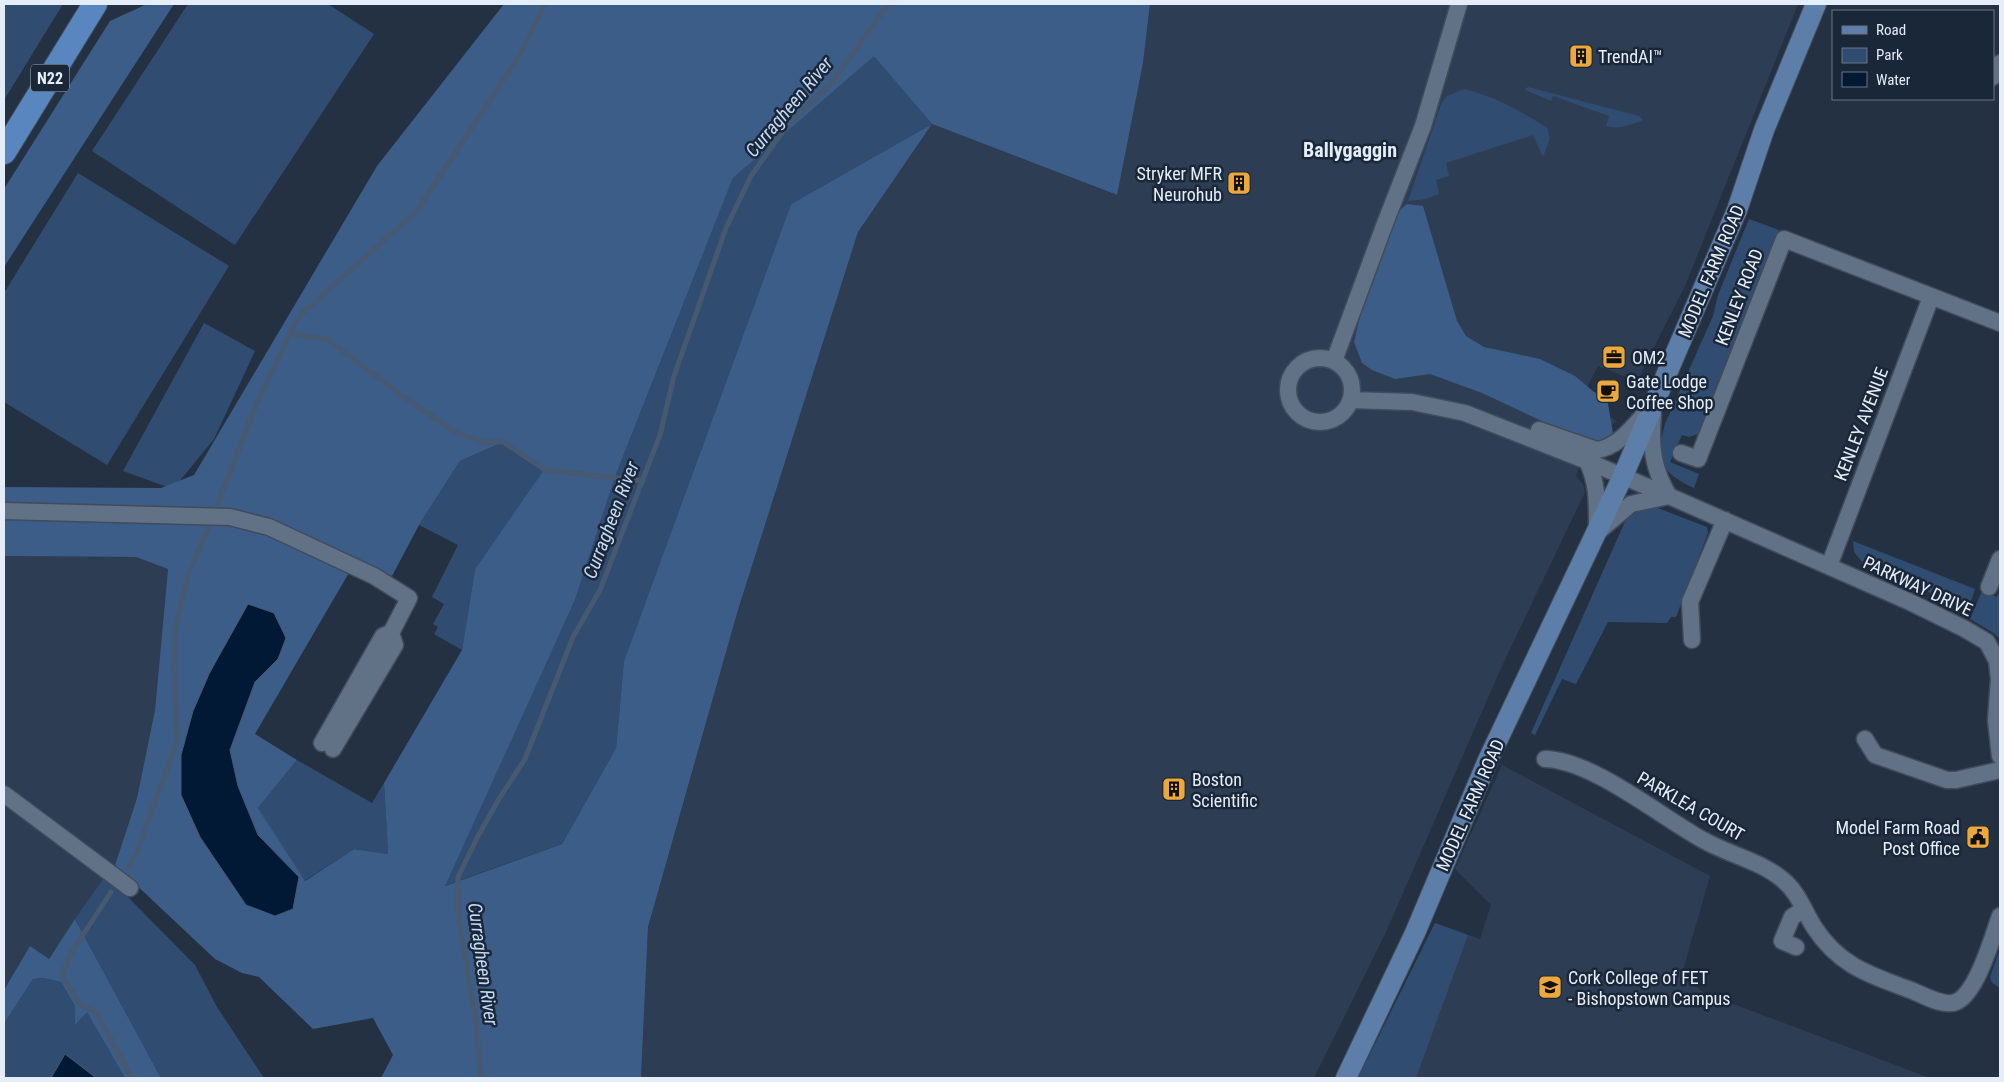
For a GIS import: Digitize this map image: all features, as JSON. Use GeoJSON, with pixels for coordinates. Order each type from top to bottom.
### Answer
{"type":"FeatureCollection","features":[{"type":"Feature","properties":{"kind":"highway","name":"N22"},"geometry":{"type":"LineString","coordinates":[[4,152],[95,4]]}},
{"type":"Feature","properties":{"kind":"main road","name":"MODEL FARM ROAD"},"geometry":{"type":"LineString","coordinates":[[1346,1078],[1415,933],[1488,760],[1623,476],[1737,210],[1764,130],[1816,4]]}},
{"type":"Feature","properties":{"kind":"street"},"geometry":{"type":"LineString","coordinates":[[1334,361],[1423,126],[1459,4]]}},
{"type":"Feature","properties":{"kind":"street"},"geometry":{"type":"LineString","coordinates":[[1994,75],[2000,63]]}},
{"type":"Feature","properties":{"kind":"street","name":"KENLEY ROAD"},"geometry":{"type":"LineString","coordinates":[[1681,453],[1698,459],[1784,238],[2000,324]]}},
{"type":"Feature","properties":{"kind":"street","name":"KENLEY AVENUE"},"geometry":{"type":"LineString","coordinates":[[1829,566],[1932,296]]}},
{"type":"Feature","properties":{"kind":"street"},"geometry":{"type":"LineString","coordinates":[[1314,358],[1325,358],[1334,361],[1342,366],[1352,382],[1351,400],[1345,410],[1337,417],[1327,421],[1316,422],[1306,419],[1298,413],[1288,395],[1291,376],[1305,361],[1314,358]]}},
{"type":"Feature","properties":{"kind":"street","name":"PARKWAY DRIVE"},"geometry":{"type":"LineString","coordinates":[[1351,400],[1412,402],[1439,406],[1465,413],[1519,433],[1670,496],[1829,566],[1930,612],[1987,642],[1997,661],[1999,679],[1996,720],[2000,756]]}},
{"type":"Feature","properties":{"kind":"street"},"geometry":{"type":"LineString","coordinates":[[1519,433],[1534,428],[1597,450],[1605,449],[1613,445],[1654,403]]}},
{"type":"Feature","properties":{"kind":"street"},"geometry":{"type":"LineString","coordinates":[[1654,403],[1651,438],[1654,462],[1659,479],[1670,496]]}},
{"type":"Feature","properties":{"kind":"street"},"geometry":{"type":"LineString","coordinates":[[1587,461],[1593,474],[1596,488],[1597,534]]}},
{"type":"Feature","properties":{"kind":"street","name":"MODEL FARM ROAD"},"geometry":{"type":"LineString","coordinates":[[1597,534],[1631,504],[1670,496]]}},
{"type":"Feature","properties":{"kind":"street"},"geometry":{"type":"LineString","coordinates":[[4,511],[230,517],[269,527],[374,576],[408,598],[391,633],[383,636],[327,746]]}},
{"type":"Feature","properties":{"kind":"street"},"geometry":{"type":"LineString","coordinates":[[1692,640],[1690,602],[1725,520]]}},
{"type":"Feature","properties":{"kind":"street"},"geometry":{"type":"LineString","coordinates":[[1990,586],[2000,559]]}},
{"type":"Feature","properties":{"kind":"street"},"geometry":{"type":"LineString","coordinates":[[1865,739],[1875,754],[1947,780],[1958,780],[2000,770]]}},
{"type":"Feature","properties":{"kind":"street","name":"PARKLEA COURT"},"geometry":{"type":"LineString","coordinates":[[1545,759],[1565,761],[1607,781],[1706,842],[1770,871],[1789,885],[1820,936],[1842,960],[1854,967],[1939,1001],[1951,1004],[1959,1001],[1974,984],[2000,916]]}},
{"type":"Feature","properties":{"kind":"street"},"geometry":{"type":"LineString","coordinates":[[4,794],[130,888]]}},
{"type":"Feature","properties":{"kind":"street"},"geometry":{"type":"LineString","coordinates":[[1796,947],[1782,941],[1792,917],[1804,909]]}},
{"type":"Feature","properties":{"kind":"shaded area"},"geometry":{"type":"Polygon","coordinates":[[[147,4],[174,4],[4,267],[4,189],[110,21],[147,4]]]}},
{"type":"Feature","properties":{"kind":"shaded area"},"geometry":{"type":"Polygon","coordinates":[[[504,4],[1150,4],[1143,63],[1117,195],[932,124],[858,232],[738,610],[648,927],[641,1078],[381,1078],[393,1055],[373,1018],[313,1029],[259,977],[242,973],[215,959],[115,865],[137,798],[155,710],[168,569],[136,557],[4,556],[4,517],[229,523],[270,535],[350,571],[255,734],[297,760],[258,808],[305,881],[354,849],[388,854],[384,783],[462,650],[475,569],[544,470],[503,442],[460,461],[419,525],[392,576],[358,559],[265,521],[4,506],[4,487],[161,488],[194,475],[377,166],[504,4]],[[874,56],[733,178],[615,477],[575,600],[445,886],[562,844],[616,748],[624,661],[791,204],[932,124],[874,56]]]}},
{"type":"Feature","properties":{"kind":"shaded area"},"geometry":{"type":"Polygon","coordinates":[[[1150,4],[1798,4],[1685,286],[1637,381],[1598,366],[1580,401],[1617,421],[1604,430],[1592,430],[1576,476],[1583,484],[1585,492],[1501,668],[1386,932],[1314,1078],[641,1078],[648,927],[738,610],[858,232],[932,124],[1116,195],[1143,63],[1150,4]]]}},
{"type":"Feature","properties":{"kind":"shaded area"},"geometry":{"type":"Polygon","coordinates":[[[1407,204],[1423,206],[1457,321],[1466,336],[1484,347],[1540,359],[1575,376],[1594,392],[1607,398],[1613,433],[1599,442],[1561,430],[1482,393],[1430,374],[1395,379],[1372,370],[1362,363],[1354,342],[1362,308],[1399,211],[1407,204]]]}},
{"type":"Feature","properties":{"kind":"shaded area"},"geometry":{"type":"Polygon","coordinates":[[[4,556],[136,557],[168,569],[155,710],[137,798],[115,865],[48,960],[30,947],[4,990],[4,556]]]}},
{"type":"Feature","properties":{"kind":"shaded area","name":"Cork College of FET - Bishopstown Campus"},"geometry":{"type":"Polygon","coordinates":[[[1502,765],[1710,876],[1681,977],[1688,980],[1704,993],[1930,1078],[1358,1078],[1435,923],[1480,939],[1491,905],[1455,869],[1502,765]]]}},
{"type":"Feature","properties":{"kind":"shaded area"},"geometry":{"type":"Polygon","coordinates":[[[75,919],[161,1078],[125,1078],[87,1012],[75,1025],[75,1006],[61,982],[43,978],[33,979],[4,1024],[4,990],[30,946],[49,959],[75,919]]]}},
{"type":"Feature","properties":{"kind":"green space"},"geometry":{"type":"Polygon","coordinates":[[[4,4],[63,4],[4,100],[4,4]]]}},
{"type":"Feature","properties":{"kind":"green space"},"geometry":{"type":"Polygon","coordinates":[[[188,4],[328,4],[374,34],[235,245],[92,151],[188,4]]]}},
{"type":"Feature","properties":{"kind":"green space"},"geometry":{"type":"Polygon","coordinates":[[[874,55],[932,124],[791,204],[624,661],[616,748],[562,844],[444,886],[575,600],[615,477],[733,178],[874,55]]]}},
{"type":"Feature","properties":{"kind":"green space"},"geometry":{"type":"Polygon","coordinates":[[[1528,87],[1639,116],[1643,120],[1620,127],[1606,126],[1609,116],[1553,96],[1551,101],[1525,89],[1528,87]]]}},
{"type":"Feature","properties":{"kind":"green space"},"geometry":{"type":"Polygon","coordinates":[[[1464,89],[1507,105],[1547,128],[1550,138],[1543,157],[1533,135],[1446,163],[1449,176],[1436,180],[1439,194],[1426,199],[1408,201],[1442,102],[1447,96],[1464,89]]]}},
{"type":"Feature","properties":{"kind":"green space"},"geometry":{"type":"Polygon","coordinates":[[[78,173],[229,266],[107,465],[4,402],[4,293],[78,173]]]}},
{"type":"Feature","properties":{"kind":"green space"},"geometry":{"type":"Polygon","coordinates":[[[1749,219],[1779,230],[1698,434],[1689,437],[1682,435],[1670,462],[1699,474],[1694,488],[1674,476],[1663,464],[1661,456],[1662,436],[1665,424],[1713,316],[1718,295],[1749,219]]]}},
{"type":"Feature","properties":{"kind":"green space"},"geometry":{"type":"Polygon","coordinates":[[[204,323],[255,351],[214,439],[173,489],[123,471],[204,323]]]}},
{"type":"Feature","properties":{"kind":"green space"},"geometry":{"type":"Polygon","coordinates":[[[503,442],[545,470],[475,569],[462,650],[434,634],[438,627],[433,624],[444,604],[432,597],[458,545],[419,525],[460,461],[503,442]]]}},
{"type":"Feature","properties":{"kind":"green space"},"geometry":{"type":"Polygon","coordinates":[[[1655,507],[1707,527],[1708,533],[1676,617],[1671,617],[1667,623],[1608,622],[1576,684],[1562,679],[1535,735],[1531,733],[1627,517],[1644,508],[1655,507]]]}},
{"type":"Feature","properties":{"kind":"green space"},"geometry":{"type":"Polygon","coordinates":[[[1853,541],[1975,589],[1968,610],[1862,562],[1854,552],[1853,541]]]}},
{"type":"Feature","properties":{"kind":"green space"},"geometry":{"type":"Polygon","coordinates":[[[2000,590],[2000,639],[1970,619],[1982,591],[1997,597],[2000,590]]]}},
{"type":"Feature","properties":{"kind":"green space"},"geometry":{"type":"Polygon","coordinates":[[[297,760],[372,803],[384,783],[388,854],[354,849],[304,881],[258,808],[297,760]]]}},
{"type":"Feature","properties":{"kind":"green space"},"geometry":{"type":"Polygon","coordinates":[[[104,878],[124,893],[195,965],[217,1007],[264,1078],[161,1078],[75,919],[104,878]]]}},
{"type":"Feature","properties":{"kind":"green space"},"geometry":{"type":"Polygon","coordinates":[[[1435,923],[1468,935],[1416,1078],[1358,1078],[1435,923]]]}},
{"type":"Feature","properties":{"kind":"green space"},"geometry":{"type":"Polygon","coordinates":[[[2000,949],[2000,988],[1992,983],[1990,977],[2000,949]]]}},
{"type":"Feature","properties":{"kind":"green space"},"geometry":{"type":"Polygon","coordinates":[[[43,978],[61,982],[75,1006],[75,1024],[87,1011],[125,1078],[94,1078],[65,1054],[51,1078],[4,1078],[4,1024],[33,979],[43,978]]]}},
{"type":"Feature","properties":{"kind":"water"},"geometry":{"type":"Polygon","coordinates":[[[248,604],[274,613],[286,638],[278,659],[255,682],[230,750],[238,786],[258,835],[299,877],[293,909],[275,916],[246,905],[200,837],[181,795],[181,755],[193,711],[210,672],[248,604]]]}},
{"type":"Feature","properties":{"kind":"water"},"geometry":{"type":"Polygon","coordinates":[[[65,1054],[95,1077],[51,1078],[65,1054]]]}},
{"type":"Feature","properties":{"kind":"waterway"},"geometry":{"type":"LineString","coordinates":[[218,503],[256,405],[298,317],[417,211],[519,56],[545,4]]}},
{"type":"Feature","properties":{"kind":"waterway","name":"Curragheen River"},"geometry":{"type":"LineString","coordinates":[[481,1078],[476,1021],[458,915],[458,877],[499,799],[525,759],[573,637],[600,590],[660,435],[674,376],[726,228],[751,176],[786,127],[834,80],[888,4]]}},
{"type":"Feature","properties":{"kind":"waterway"},"geometry":{"type":"LineString","coordinates":[[290,334],[327,339],[397,392],[455,432],[482,442],[503,442],[545,470],[643,481]]}},
{"type":"Feature","properties":{"kind":"waterway"},"geometry":{"type":"LineString","coordinates":[[127,868],[137,852],[177,741],[174,666],[175,631],[188,574],[208,529]]}},
{"type":"Feature","properties":{"kind":"waterway"},"geometry":{"type":"LineString","coordinates":[[111,892],[70,955],[62,975],[79,1004],[96,1012],[132,1078]]}},
{"type":"Feature","properties":{"kind":"place","name":"TrendAI™"},"geometry":{"type":"Point","coordinates":[1581,56]}},
{"type":"Feature","properties":{"kind":"place","name":"Stryker MFR Neurohub"},"geometry":{"type":"Point","coordinates":[1239,183]}},
{"type":"Feature","properties":{"kind":"place","name":"OM2"},"geometry":{"type":"Point","coordinates":[1614,357]}},
{"type":"Feature","properties":{"kind":"place","name":"Gate Lodge Coffee Shop"},"geometry":{"type":"Point","coordinates":[1608,391]}},
{"type":"Feature","properties":{"kind":"place","name":"Boston Scientific"},"geometry":{"type":"Point","coordinates":[1174,789]}},
{"type":"Feature","properties":{"kind":"place","name":"Model Farm Road Post Office"},"geometry":{"type":"Point","coordinates":[1978,837]}},
{"type":"Feature","properties":{"kind":"place","name":"Cork College of FET - Bishopstown Campus"},"geometry":{"type":"Point","coordinates":[1550,987]}},
{"type":"Feature","properties":{"kind":"district","name":"Ballygaggin"},"geometry":{"type":"Point","coordinates":[1350,150]}}]}
